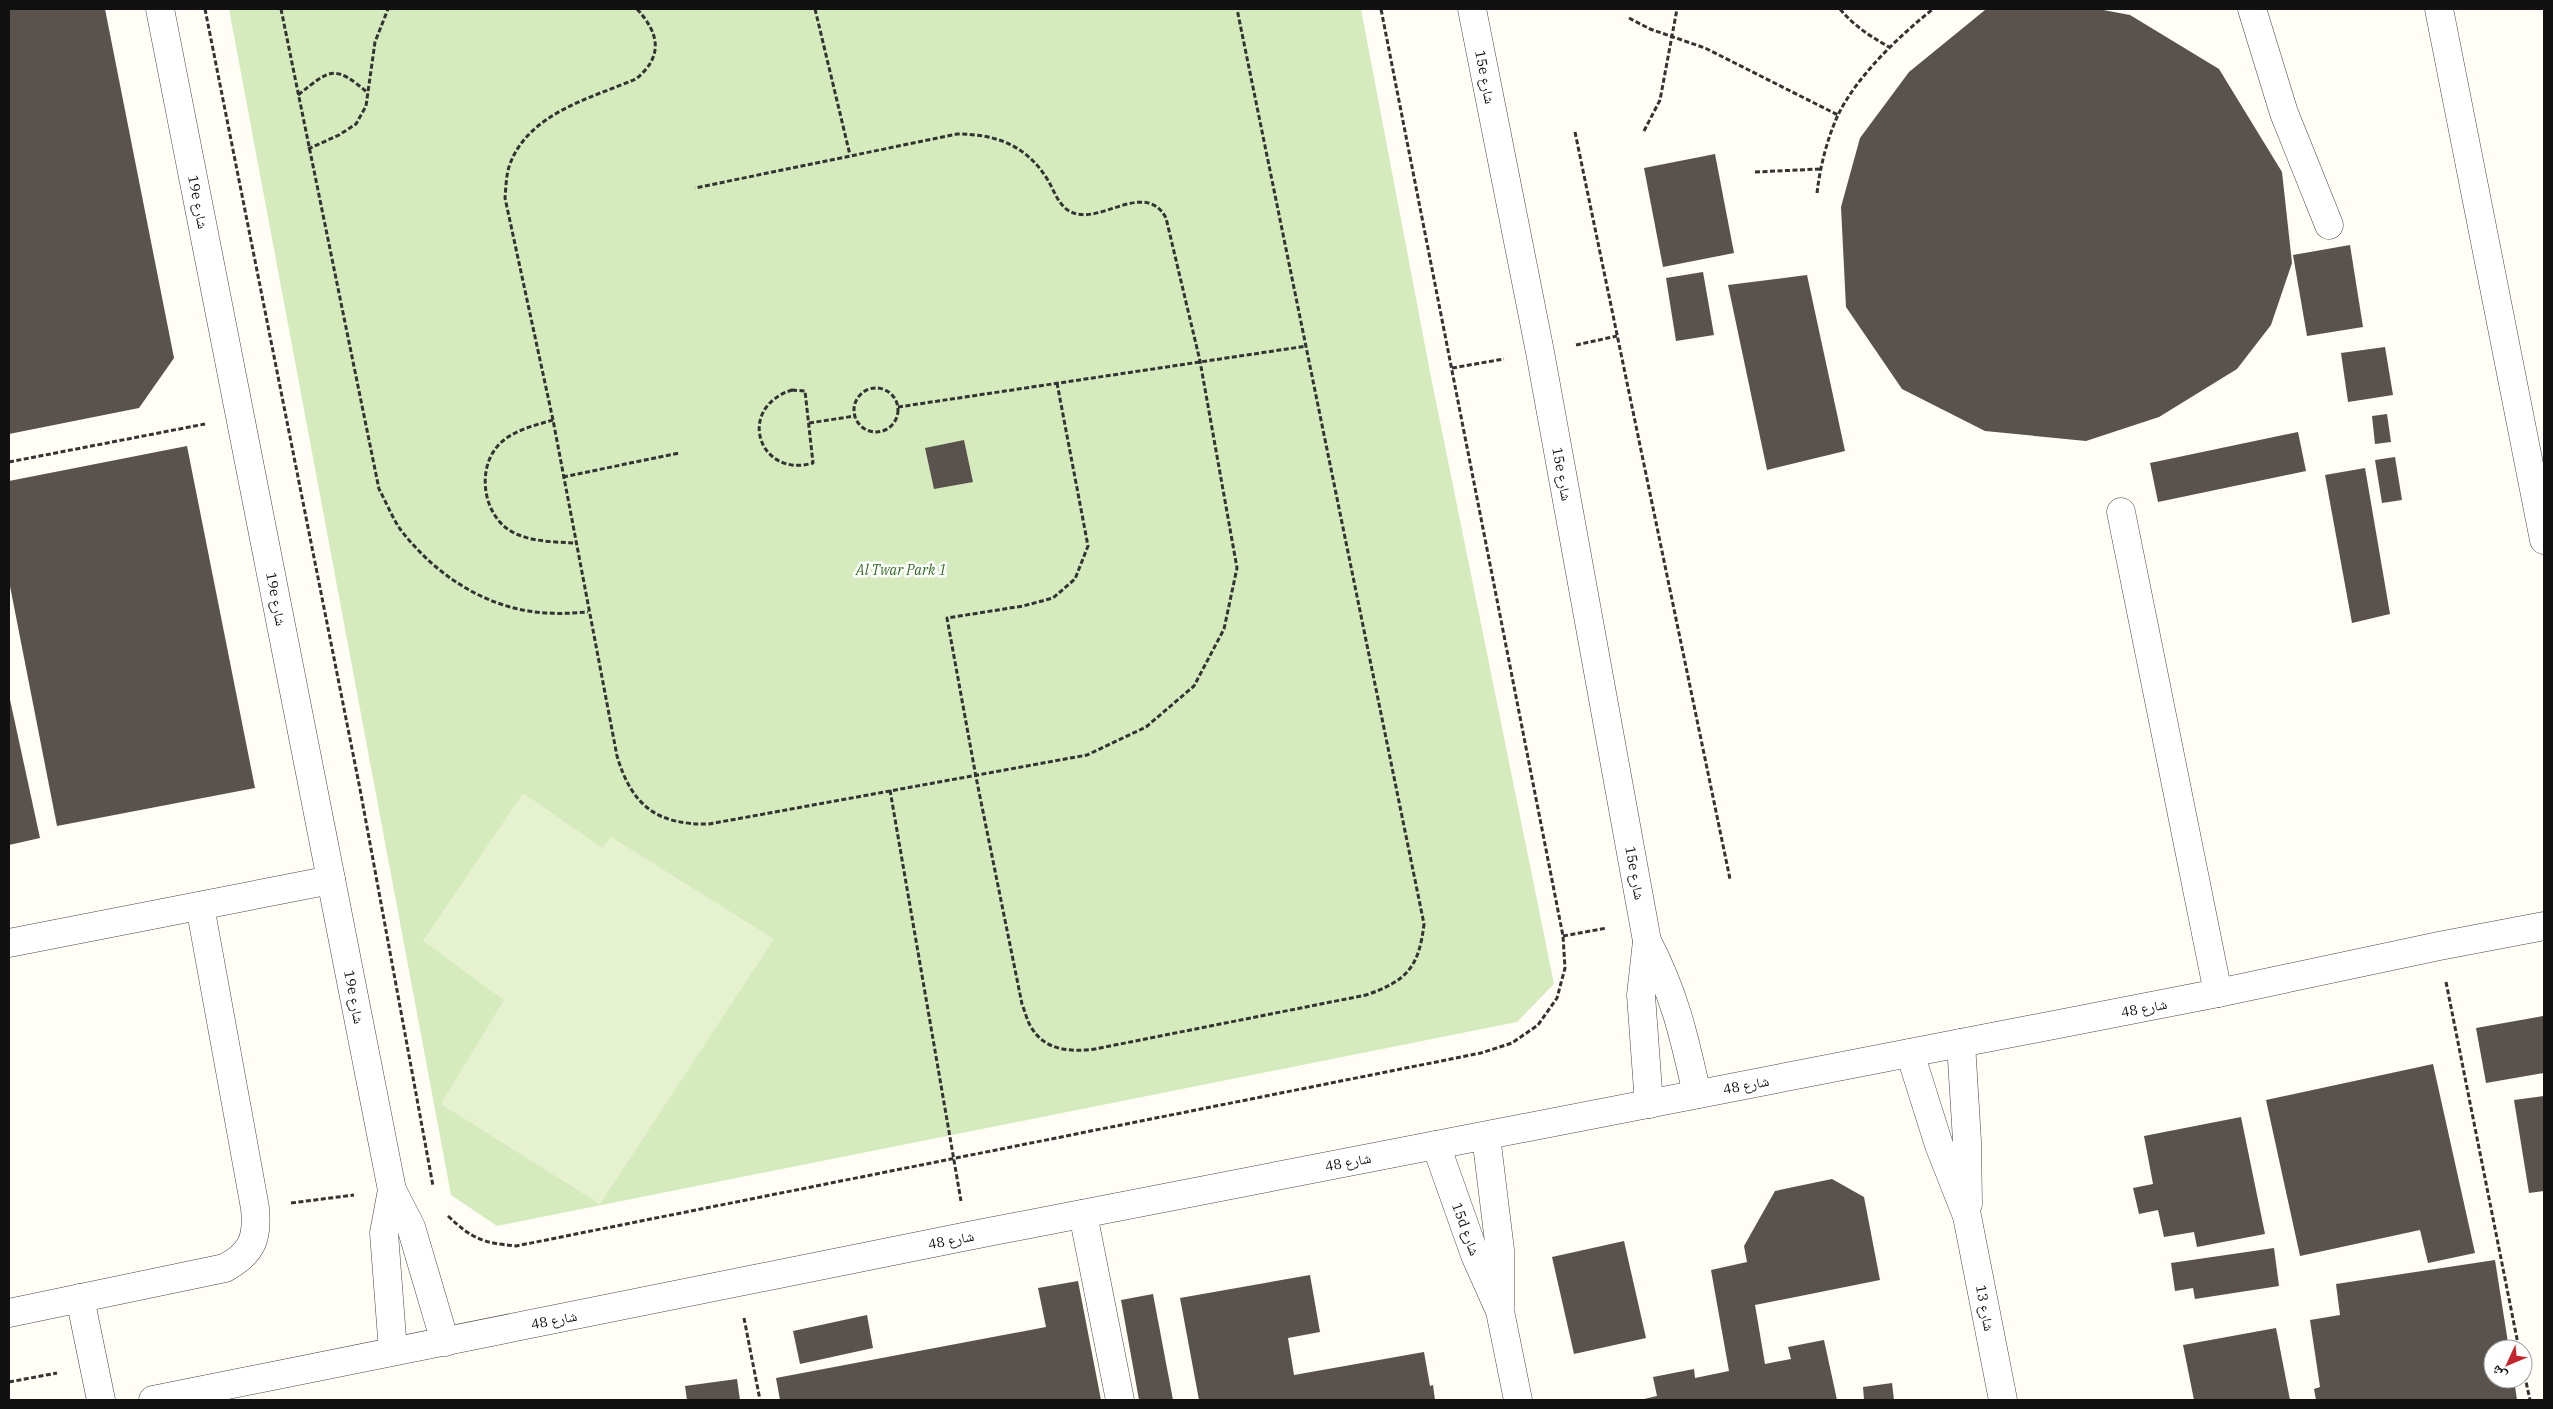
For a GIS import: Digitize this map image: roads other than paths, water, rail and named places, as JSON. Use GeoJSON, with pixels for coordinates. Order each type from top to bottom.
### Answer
{"type":"FeatureCollection","features":[{"type":"Feature","properties":{"kind":"street","name":"19e شارع"},"geometry":{"type":"LineString","coordinates":[[160,9],[392,1190],[410,1227],[445,1342]]}},
{"type":"Feature","properties":{"kind":"street","name":"15e شارع"},"geometry":{"type":"LineString","coordinates":[[1472,9],[1540,352],[1645,931],[1680,1016],[1697,1094]]}},
{"type":"Feature","properties":{"kind":"street"},"geometry":{"type":"LineString","coordinates":[[2252,9],[2284,113],[2329,225]]}},
{"type":"Feature","properties":{"kind":"street"},"geometry":{"type":"LineString","coordinates":[[2439,9],[2544,540]]}},
{"type":"Feature","properties":{"kind":"street"},"geometry":{"type":"LineString","coordinates":[[2121,512],[2218,993]]}},
{"type":"Feature","properties":{"kind":"street"},"geometry":{"type":"LineString","coordinates":[[9,943],[331,880]]}},
{"type":"Feature","properties":{"kind":"street"},"geometry":{"type":"LineString","coordinates":[[9,1313],[225,1268],[241,1259],[252,1245],[256,1227],[255,1208],[200,906]]}},
{"type":"Feature","properties":{"kind":"street","name":"شارع 48"},"geometry":{"type":"LineString","coordinates":[[153,1400],[968,1236],[2218,993],[2439,946],[2544,926]]}},
{"type":"Feature","properties":{"kind":"street","name":"15e شارع"},"geometry":{"type":"LineString","coordinates":[[1645,931],[1641,995],[1649,1104]]}},
{"type":"Feature","properties":{"kind":"street","name":"شارع 13"},"geometry":{"type":"LineString","coordinates":[[1961,1043],[1968,1156],[1967,1216]]}},
{"type":"Feature","properties":{"kind":"street","name":"شارع 13"},"geometry":{"type":"LineString","coordinates":[[1910,1053],[1939,1145],[1967,1216],[2003,1400]]}},
{"type":"Feature","properties":{"kind":"street","name":"15d شارع"},"geometry":{"type":"LineString","coordinates":[[1486,1136],[1500,1250],[1500,1311],[1518,1400]]}},
{"type":"Feature","properties":{"kind":"street","name":"15d شارع"},"geometry":{"type":"LineString","coordinates":[[1436,1145],[1475,1254],[1500,1311]]}},
{"type":"Feature","properties":{"kind":"street","name":"19e شارع"},"geometry":{"type":"LineString","coordinates":[[392,1190],[384,1233],[393,1351]]}},
{"type":"Feature","properties":{"kind":"street"},"geometry":{"type":"LineString","coordinates":[[1084,1214],[1120,1400]]}},
{"type":"Feature","properties":{"kind":"street"},"geometry":{"type":"LineString","coordinates":[[80,1298],[101,1400]]}},
{"type":"Feature","properties":{"kind":"park label","name":"Al Twar Park 1"},"geometry":{"type":"Point","coordinates":[901,570]}}]}
